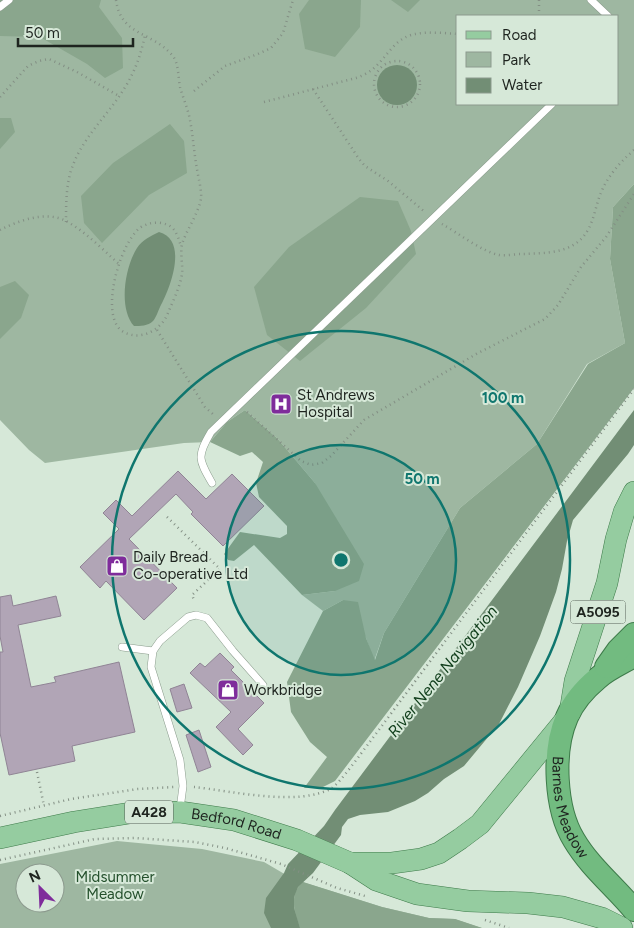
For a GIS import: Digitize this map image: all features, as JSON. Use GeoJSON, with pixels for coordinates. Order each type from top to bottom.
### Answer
{"type":"FeatureCollection","features":[{"type":"Feature","properties":{"kind":"highway"},"geometry":{"type":"LineString","coordinates":[[598,678],[618,650],[634,634]]}},
{"type":"Feature","properties":{"kind":"highway","name":"Barnes Meadow"},"geometry":{"type":"LineString","coordinates":[[634,656],[598,678],[568,715],[562,733],[558,788],[562,812],[573,838],[587,860],[634,910]]}},
{"type":"Feature","properties":{"kind":"main road","name":"A5095"},"geometry":{"type":"LineString","coordinates":[[568,715],[575,681],[607,583],[624,512],[634,492]]}},
{"type":"Feature","properties":{"kind":"main road","name":"Bedford Road"},"geometry":{"type":"LineString","coordinates":[[343,860],[392,863],[439,853],[480,824],[568,715]]}},
{"type":"Feature","properties":{"kind":"main road","name":"Bedford Road"},"geometry":{"type":"LineString","coordinates":[[0,838],[74,822],[130,813],[180,812],[234,820],[297,840],[343,860],[376,880],[417,894],[468,901],[528,903],[563,907],[602,918],[622,928]]}},
{"type":"Feature","properties":{"kind":"lane"},"geometry":{"type":"LineString","coordinates":[[0,7],[9,0]]}},
{"type":"Feature","properties":{"kind":"lane"},"geometry":{"type":"LineString","coordinates":[[591,0],[607,15]]}},
{"type":"Feature","properties":{"kind":"lane"},"geometry":{"type":"LineString","coordinates":[[212,483],[203,468],[201,451],[211,432],[551,105]]}},
{"type":"Feature","properties":{"kind":"lane"},"geometry":{"type":"LineString","coordinates":[[180,812],[183,786],[180,760],[151,667],[153,651],[160,641],[188,617],[196,615],[207,618],[230,648],[263,685]]}},
{"type":"Feature","properties":{"kind":"lane"},"geometry":{"type":"LineString","coordinates":[[122,647],[153,651]]}},
{"type":"Feature","properties":{"kind":"path"},"geometry":{"type":"LineString","coordinates":[[116,0],[118,12],[122,20],[135,31],[154,39],[174,56],[178,69],[180,86],[190,119],[201,198],[181,246]]}},
{"type":"Feature","properties":{"kind":"path"},"geometry":{"type":"LineString","coordinates":[[194,91],[225,66],[270,48],[283,33],[293,0]]}},
{"type":"Feature","properties":{"kind":"path"},"geometry":{"type":"LineString","coordinates":[[539,0],[539,15]]}},
{"type":"Feature","properties":{"kind":"path"},"geometry":{"type":"LineString","coordinates":[[264,102],[356,78],[371,71],[394,46],[410,36],[426,33],[456,34]]}},
{"type":"Feature","properties":{"kind":"path"},"geometry":{"type":"LineString","coordinates":[[66,222],[72,166],[84,142],[119,96],[132,75],[141,53],[145,35]]}},
{"type":"Feature","properties":{"kind":"path"},"geometry":{"type":"LineString","coordinates":[[0,97],[28,66],[49,59],[77,72],[119,96]]}},
{"type":"Feature","properties":{"kind":"path"},"geometry":{"type":"LineString","coordinates":[[396,61],[410,65],[415,70],[418,76],[419,91],[411,103],[395,108],[381,102],[375,87],[375,80],[381,68],[388,62],[396,61]]}},
{"type":"Feature","properties":{"kind":"path"},"geometry":{"type":"LineString","coordinates":[[378,64],[381,68]]}},
{"type":"Feature","properties":{"kind":"path"},"geometry":{"type":"LineString","coordinates":[[313,89],[365,166],[388,181],[433,219],[500,255],[562,250],[574,246],[584,237],[590,226],[600,195],[609,176],[621,161],[634,150]]}},
{"type":"Feature","properties":{"kind":"path"},"geometry":{"type":"LineString","coordinates":[[240,405],[301,461],[311,465],[322,463],[364,420],[478,353],[545,318],[554,311],[581,267],[606,237],[634,194]]}},
{"type":"Feature","properties":{"kind":"path"},"geometry":{"type":"LineString","coordinates":[[0,230],[27,220],[47,217],[62,220],[119,264]]}},
{"type":"Feature","properties":{"kind":"path"},"geometry":{"type":"LineString","coordinates":[[155,222],[169,224],[176,231],[181,246],[181,277],[165,320],[157,330],[143,335],[131,336],[120,329],[113,318],[111,298],[119,264],[132,237],[142,226],[155,222]]}},
{"type":"Feature","properties":{"kind":"path"},"geometry":{"type":"LineString","coordinates":[[157,330],[205,407],[222,422]]}},
{"type":"Feature","properties":{"kind":"path"},"geometry":{"type":"LineString","coordinates":[[0,816],[71,800],[138,789],[183,786],[289,798],[312,796],[334,787],[634,389]]}},
{"type":"Feature","properties":{"kind":"path"},"geometry":{"type":"LineString","coordinates":[[167,517],[220,569],[192,595],[194,600]]}},
{"type":"Feature","properties":{"kind":"path"},"geometry":{"type":"LineString","coordinates":[[38,772],[44,806]]}},
{"type":"Feature","properties":{"kind":"path"},"geometry":{"type":"LineString","coordinates":[[0,860],[94,840],[135,838],[195,842],[226,848],[281,864],[313,878]]}},
{"type":"Feature","properties":{"kind":"green space","name":"St Andrews Hospital"},"geometry":{"type":"Polygon","coordinates":[[[0,0],[634,0],[634,184],[613,207],[610,259],[625,343],[587,364],[537,444],[460,508],[384,633],[374,661],[366,638],[343,600],[323,611],[302,595],[335,591],[315,483],[277,438],[245,410],[227,422],[210,442],[184,443],[45,463],[29,450],[0,420],[0,0]]]}},
{"type":"Feature","properties":{"kind":"green space","name":"Midsummer Meadow"},"geometry":{"type":"Polygon","coordinates":[[[117,841],[202,849],[264,862],[293,879],[382,907],[429,918],[455,919],[482,928],[0,928],[0,864],[117,841]]]}},
{"type":"Feature","properties":{"kind":"shaded area"},"geometry":{"type":"Polygon","coordinates":[[[0,0],[101,0],[99,7],[122,38],[123,68],[105,78],[87,64],[40,37],[0,36],[0,0]]]}},
{"type":"Feature","properties":{"kind":"shaded area"},"geometry":{"type":"Polygon","coordinates":[[[309,0],[361,0],[360,27],[335,57],[305,49],[299,14],[309,0]]]}},
{"type":"Feature","properties":{"kind":"shaded area"},"geometry":{"type":"Polygon","coordinates":[[[391,0],[420,0],[408,12],[391,0]]]}},
{"type":"Feature","properties":{"kind":"shaded area"},"geometry":{"type":"Polygon","coordinates":[[[0,118],[11,118],[15,132],[0,149],[0,118]]]}},
{"type":"Feature","properties":{"kind":"shaded area"},"geometry":{"type":"Polygon","coordinates":[[[170,124],[184,141],[187,173],[149,195],[102,243],[84,223],[81,196],[113,163],[170,124]]]}},
{"type":"Feature","properties":{"kind":"shaded area"},"geometry":{"type":"Polygon","coordinates":[[[634,184],[634,388],[335,781],[321,788],[304,788],[327,757],[310,742],[291,712],[287,682],[323,611],[343,600],[358,602],[366,638],[375,660],[384,633],[460,508],[537,444],[588,364],[625,343],[610,259],[613,207],[634,184]]]}},
{"type":"Feature","properties":{"kind":"shaded area"},"geometry":{"type":"Polygon","coordinates":[[[360,197],[398,201],[411,231],[416,254],[366,308],[300,361],[267,335],[254,287],[289,247],[360,197]]]}},
{"type":"Feature","properties":{"kind":"shaded area"},"geometry":{"type":"Polygon","coordinates":[[[15,281],[29,295],[21,318],[0,339],[0,287],[15,281]]]}},
{"type":"Feature","properties":{"kind":"shaded area"},"geometry":{"type":"Polygon","coordinates":[[[245,410],[277,438],[315,483],[364,564],[359,581],[335,591],[302,595],[254,545],[234,561],[228,560],[224,554],[240,532],[280,538],[287,534],[287,526],[259,497],[256,483],[263,462],[252,452],[240,456],[210,442],[227,422],[245,410]]]}},
{"type":"Feature","properties":{"kind":"shaded area"},"geometry":{"type":"Polygon","coordinates":[[[303,882],[382,907],[429,918],[455,919],[482,928],[300,928],[294,898],[298,887],[303,882]]]}},
{"type":"Feature","properties":{"kind":"water"},"geometry":{"type":"Polygon","coordinates":[[[397,65],[411,71],[417,85],[411,99],[397,105],[383,99],[377,85],[383,71],[397,65]]]}},
{"type":"Feature","properties":{"kind":"water"},"geometry":{"type":"Polygon","coordinates":[[[159,232],[168,237],[173,245],[175,254],[172,277],[154,320],[146,325],[134,326],[126,309],[125,298],[129,266],[139,245],[147,238],[159,232]]]}},
{"type":"Feature","properties":{"kind":"water","name":"River Nene Navigation"},"geometry":{"type":"Polygon","coordinates":[[[634,410],[634,445],[573,520],[556,592],[518,687],[499,724],[464,766],[444,779],[428,793],[415,801],[388,812],[360,815],[348,819],[342,827],[341,835],[313,873],[298,887],[294,897],[294,908],[300,928],[271,928],[264,913],[266,898],[284,873],[288,864],[324,826],[634,410]]]}},
{"type":"Feature","properties":{"kind":"building"},"geometry":{"type":"Polygon","coordinates":[[[178,471],[206,499],[232,474],[264,506],[223,546],[191,514],[193,512],[176,494],[129,539],[177,588],[144,620],[106,581],[100,588],[80,567],[119,529],[103,513],[116,500],[132,516],[178,471]]]}},
{"type":"Feature","properties":{"kind":"building"},"geometry":{"type":"Polygon","coordinates":[[[11,595],[13,606],[56,596],[61,616],[18,625],[31,687],[56,682],[54,677],[119,662],[135,732],[72,746],[75,761],[9,775],[0,733],[0,652],[3,652],[0,636],[0,597],[11,595]]]}},
{"type":"Feature","properties":{"kind":"building","name":"Workbridge"},"geometry":{"type":"Polygon","coordinates":[[[220,653],[234,667],[231,670],[264,703],[238,729],[253,745],[243,755],[216,727],[231,712],[190,673],[200,663],[205,667],[220,653]]]}},
{"type":"Feature","properties":{"kind":"building"},"geometry":{"type":"Polygon","coordinates":[[[184,684],[192,708],[177,712],[170,689],[184,684]]]}},
{"type":"Feature","properties":{"kind":"building"},"geometry":{"type":"Polygon","coordinates":[[[199,730],[211,767],[198,772],[186,735],[199,730]]]}},
{"type":"Feature","properties":{"kind":"place","name":"St Andrews Hospital"},"geometry":{"type":"Point","coordinates":[281,404]}},
{"type":"Feature","properties":{"kind":"place","name":"Daily Bread Co-operative Ltd"},"geometry":{"type":"Point","coordinates":[117,566]}},
{"type":"Feature","properties":{"kind":"place","name":"Workbridge"},"geometry":{"type":"Point","coordinates":[228,690]}}]}
